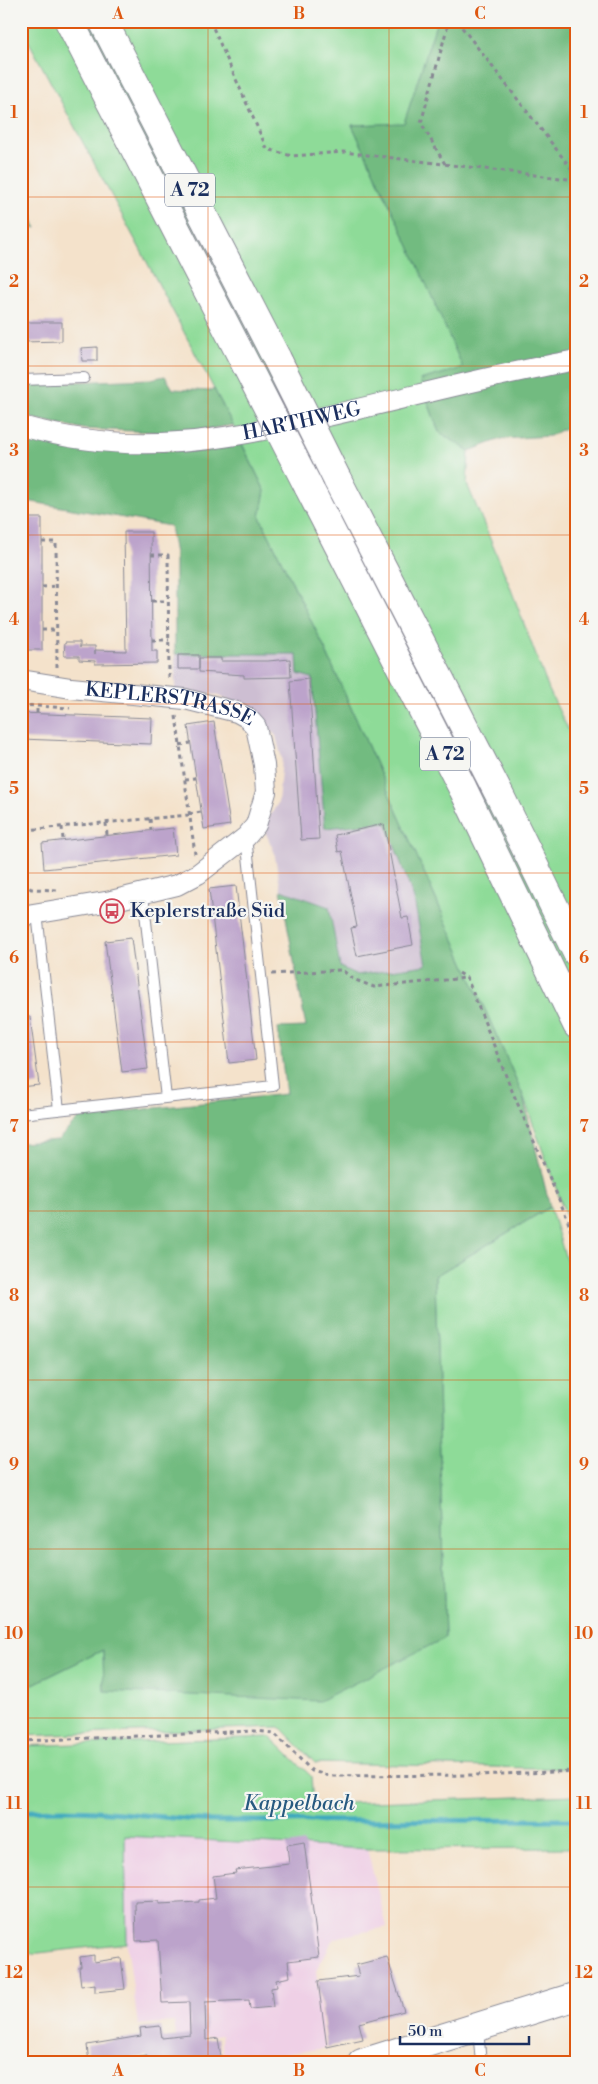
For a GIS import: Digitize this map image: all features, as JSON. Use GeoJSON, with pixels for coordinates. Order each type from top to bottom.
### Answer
{"type":"FeatureCollection","features":[{"type":"Feature","properties":{"kind":"main road","name":"A 72"},"geometry":{"type":"LineString","coordinates":[[69,21],[463,789],[577,1025]]}},
{"type":"Feature","properties":{"kind":"main road","name":"A 72"},"geometry":{"type":"LineString","coordinates":[[103,21],[500,796],[577,953]]}},
{"type":"Feature","properties":{"kind":"main road"},"geometry":{"type":"LineString","coordinates":[[362,2063],[577,1996]]}},
{"type":"Feature","properties":{"kind":"street","name":"HARTHWEG"},"geometry":{"type":"LineString","coordinates":[[21,426],[60,436],[123,442],[179,442],[246,434],[397,401],[521,369],[577,360]]}},
{"type":"Feature","properties":{"kind":"street","name":"KEPLERSTRASSE"},"geometry":{"type":"LineString","coordinates":[[21,680],[57,686],[172,698],[214,705],[237,712],[248,718],[256,727],[264,765],[266,792],[256,825],[246,837],[198,874],[177,885],[143,895],[29,914]]}},
{"type":"Feature","properties":{"kind":"lane"},"geometry":{"type":"LineString","coordinates":[[21,380],[84,378]]}},
{"type":"Feature","properties":{"kind":"lane"},"geometry":{"type":"LineString","coordinates":[[21,1114],[273,1086],[246,837]]}},
{"type":"Feature","properties":{"kind":"lane"},"geometry":{"type":"LineString","coordinates":[[143,895],[166,1098]]}},
{"type":"Feature","properties":{"kind":"lane"},"geometry":{"type":"LineString","coordinates":[[29,914],[59,1110]]}},
{"type":"Feature","properties":{"kind":"lane"},"geometry":{"type":"LineString","coordinates":[[477,2027],[481,2063]]}},
{"type":"Feature","properties":{"kind":"path"},"geometry":{"type":"LineString","coordinates":[[210,21],[267,149],[292,156],[342,152],[577,180]]}},
{"type":"Feature","properties":{"kind":"path"},"geometry":{"type":"LineString","coordinates":[[445,164],[421,123],[449,21]]}},
{"type":"Feature","properties":{"kind":"path"},"geometry":{"type":"LineString","coordinates":[[457,21],[577,176]]}},
{"type":"Feature","properties":{"kind":"path"},"geometry":{"type":"LineString","coordinates":[[42,542],[56,542],[57,686]]}},
{"type":"Feature","properties":{"kind":"path"},"geometry":{"type":"LineString","coordinates":[[151,555],[168,555],[172,698],[198,874]]}},
{"type":"Feature","properties":{"kind":"path"},"geometry":{"type":"LineString","coordinates":[[42,587],[56,586]]}},
{"type":"Feature","properties":{"kind":"path"},"geometry":{"type":"LineString","coordinates":[[152,601],[168,601]]}},
{"type":"Feature","properties":{"kind":"path"},"geometry":{"type":"LineString","coordinates":[[42,630],[56,630]]}},
{"type":"Feature","properties":{"kind":"path"},"geometry":{"type":"LineString","coordinates":[[152,640],[169,640]]}},
{"type":"Feature","properties":{"kind":"path"},"geometry":{"type":"LineString","coordinates":[[37,706],[37,714]]}},
{"type":"Feature","properties":{"kind":"path"},"geometry":{"type":"LineString","coordinates":[[70,708],[70,715]]}},
{"type":"Feature","properties":{"kind":"path"},"geometry":{"type":"LineString","coordinates":[[180,745],[190,743]]}},
{"type":"Feature","properties":{"kind":"path"},"geometry":{"type":"LineString","coordinates":[[185,779],[196,778]]}},
{"type":"Feature","properties":{"kind":"path"},"geometry":{"type":"LineString","coordinates":[[21,800],[26,830],[21,842]]}},
{"type":"Feature","properties":{"kind":"path"},"geometry":{"type":"LineString","coordinates":[[26,830],[150,819],[201,812]]}},
{"type":"Feature","properties":{"kind":"path"},"geometry":{"type":"LineString","coordinates":[[150,819],[151,830]]}},
{"type":"Feature","properties":{"kind":"path"},"geometry":{"type":"LineString","coordinates":[[106,823],[108,835]]}},
{"type":"Feature","properties":{"kind":"path"},"geometry":{"type":"LineString","coordinates":[[62,827],[63,840]]}},
{"type":"Feature","properties":{"kind":"path"},"geometry":{"type":"LineString","coordinates":[[21,858],[24,882],[31,889],[81,891],[84,905]]}},
{"type":"Feature","properties":{"kind":"path"},"geometry":{"type":"LineString","coordinates":[[261,975],[342,970],[353,979],[374,987],[467,978]]}},
{"type":"Feature","properties":{"kind":"path"},"geometry":{"type":"LineString","coordinates":[[459,973],[467,978],[510,1086],[567,1218],[577,1251]]}},
{"type":"Feature","properties":{"kind":"path"},"geometry":{"type":"LineString","coordinates":[[21,1741],[255,1731],[274,1733],[312,1771],[330,1776],[476,1775],[577,1771]]}},
{"type":"Feature","properties":{"kind":"shaded area"},"geometry":{"type":"Polygon","coordinates":[[[297,653],[312,678],[325,828],[386,822],[414,899],[426,966],[357,975],[339,967],[329,907],[281,890],[274,851],[263,827],[278,803],[282,759],[276,736],[257,715],[218,695],[175,691],[175,654],[297,653]]]}},
{"type":"Feature","properties":{"kind":"shaded area"},"geometry":{"type":"Polygon","coordinates":[[[124,1836],[367,1849],[387,1927],[334,1938],[316,1971],[325,2048],[224,2063],[221,2035],[177,2041],[174,2022],[138,2025],[127,1943],[124,1836]]]}},
{"type":"Feature","properties":{"kind":"green space"},"geometry":{"type":"Polygon","coordinates":[[[21,21],[437,21],[404,124],[352,125],[428,286],[464,369],[420,380],[439,432],[469,451],[467,484],[509,584],[549,690],[577,748],[577,1247],[522,1093],[324,647],[260,517],[265,491],[233,425],[139,247],[29,42],[21,32],[21,21]]]}},
{"type":"Feature","properties":{"kind":"green space"},"geometry":{"type":"Polygon","coordinates":[[[437,21],[577,21],[577,422],[550,436],[501,439],[469,451],[439,432],[420,380],[463,368],[416,261],[352,125],[404,123],[437,21]]]}},
{"type":"Feature","properties":{"kind":"green space"},"geometry":{"type":"Polygon","coordinates":[[[21,181],[36,228],[21,224],[21,181]]]}},
{"type":"Feature","properties":{"kind":"green space"},"geometry":{"type":"Polygon","coordinates":[[[165,376],[173,389],[210,391],[214,389],[233,425],[182,433],[84,429],[21,416],[21,384],[151,379],[165,376]]]}},
{"type":"Feature","properties":{"kind":"green space"},"geometry":{"type":"Polygon","coordinates":[[[21,436],[134,450],[209,451],[242,444],[265,491],[260,517],[324,647],[522,1093],[550,1207],[435,1276],[445,1638],[319,1701],[104,1691],[103,1650],[21,1690],[21,1143],[58,1140],[81,1116],[286,1094],[278,1028],[306,1027],[281,890],[329,907],[340,967],[357,975],[426,965],[414,899],[386,822],[325,828],[312,678],[298,674],[297,654],[175,654],[175,554],[170,526],[21,500],[21,436]]]}},
{"type":"Feature","properties":{"kind":"green space"},"geometry":{"type":"Polygon","coordinates":[[[550,1207],[577,1295],[577,1769],[315,1763],[280,1727],[21,1736],[21,1690],[103,1650],[104,1691],[445,1638],[435,1276],[550,1207]]]}},
{"type":"Feature","properties":{"kind":"green space"},"geometry":{"type":"Polygon","coordinates":[[[270,1737],[311,1776],[313,1804],[577,1795],[577,1848],[367,1849],[125,1836],[127,1943],[21,1955],[21,1746],[270,1737]]]}},
{"type":"Feature","properties":{"kind":"building"},"geometry":{"type":"Polygon","coordinates":[[[23,322],[62,322],[62,341],[23,342],[23,322]]]}},
{"type":"Feature","properties":{"kind":"building"},"geometry":{"type":"Polygon","coordinates":[[[97,347],[97,361],[82,361],[81,348],[97,347]]]}},
{"type":"Feature","properties":{"kind":"building"},"geometry":{"type":"Polygon","coordinates":[[[21,518],[42,518],[42,650],[21,650],[21,518]]]}},
{"type":"Feature","properties":{"kind":"building"},"geometry":{"type":"Polygon","coordinates":[[[124,532],[151,532],[152,651],[157,651],[157,663],[95,664],[95,661],[79,660],[79,656],[64,656],[65,642],[80,642],[80,646],[95,646],[95,650],[126,651],[124,532]]]}},
{"type":"Feature","properties":{"kind":"building"},"geometry":{"type":"Polygon","coordinates":[[[178,655],[199,655],[199,669],[178,669],[178,655]]]}},
{"type":"Feature","properties":{"kind":"building"},"geometry":{"type":"Polygon","coordinates":[[[199,658],[221,658],[221,661],[290,659],[291,677],[244,678],[244,675],[199,672],[199,658]]]}},
{"type":"Feature","properties":{"kind":"building"},"geometry":{"type":"Polygon","coordinates":[[[309,679],[319,839],[301,840],[290,681],[309,679]]]}},
{"type":"Feature","properties":{"kind":"building"},"geometry":{"type":"Polygon","coordinates":[[[21,713],[152,718],[151,744],[21,739],[21,713]]]}},
{"type":"Feature","properties":{"kind":"building"},"geometry":{"type":"Polygon","coordinates":[[[214,722],[230,825],[204,829],[188,726],[214,722]]]}},
{"type":"Feature","properties":{"kind":"building"},"geometry":{"type":"Polygon","coordinates":[[[384,824],[402,918],[408,917],[413,945],[357,956],[351,928],[357,927],[342,851],[338,852],[335,835],[384,824]]]}},
{"type":"Feature","properties":{"kind":"building"},"geometry":{"type":"Polygon","coordinates":[[[173,828],[176,855],[44,869],[42,843],[173,828]]]}},
{"type":"Feature","properties":{"kind":"building"},"geometry":{"type":"Polygon","coordinates":[[[236,886],[256,1060],[229,1063],[209,889],[236,886]]]}},
{"type":"Feature","properties":{"kind":"building"},"geometry":{"type":"Polygon","coordinates":[[[131,938],[148,1069],[122,1072],[105,941],[131,938]]]}},
{"type":"Feature","properties":{"kind":"building"},"geometry":{"type":"Polygon","coordinates":[[[21,1017],[30,1017],[39,1085],[21,1087],[21,1017]]]}},
{"type":"Feature","properties":{"kind":"building"},"geometry":{"type":"Polygon","coordinates":[[[304,1842],[319,1957],[288,1961],[290,1977],[276,1980],[277,1987],[271,1988],[273,2007],[250,2009],[249,2000],[205,2002],[206,2040],[218,2038],[222,2063],[148,2063],[147,2056],[111,2061],[111,2063],[89,2063],[87,2045],[141,2036],[140,2028],[160,2026],[162,2038],[190,2035],[189,2002],[162,2003],[158,1940],[136,1941],[135,1902],[159,1901],[159,1904],[199,1902],[199,1900],[216,1898],[213,1876],[236,1873],[235,1870],[289,1864],[287,1845],[304,1842]]]}},
{"type":"Feature","properties":{"kind":"building"},"geometry":{"type":"Polygon","coordinates":[[[94,1955],[94,1962],[121,1958],[125,1989],[95,1992],[95,1984],[81,1986],[80,1957],[94,1955]]]}},
{"type":"Feature","properties":{"kind":"building"},"geometry":{"type":"Polygon","coordinates":[[[387,1957],[404,2011],[359,2023],[363,2039],[327,2047],[318,1981],[359,1976],[356,1965],[387,1957]]]}},
{"type":"Feature","properties":{"kind":"waterway","name":"Kappelbach"},"geometry":{"type":"LineString","coordinates":[[21,1812],[45,1810],[94,1811],[214,1821],[577,1820]]}},
{"type":"Feature","properties":{"kind":"place","name":"Keplerstraße Süd"},"geometry":{"type":"Point","coordinates":[112,911]}}]}
